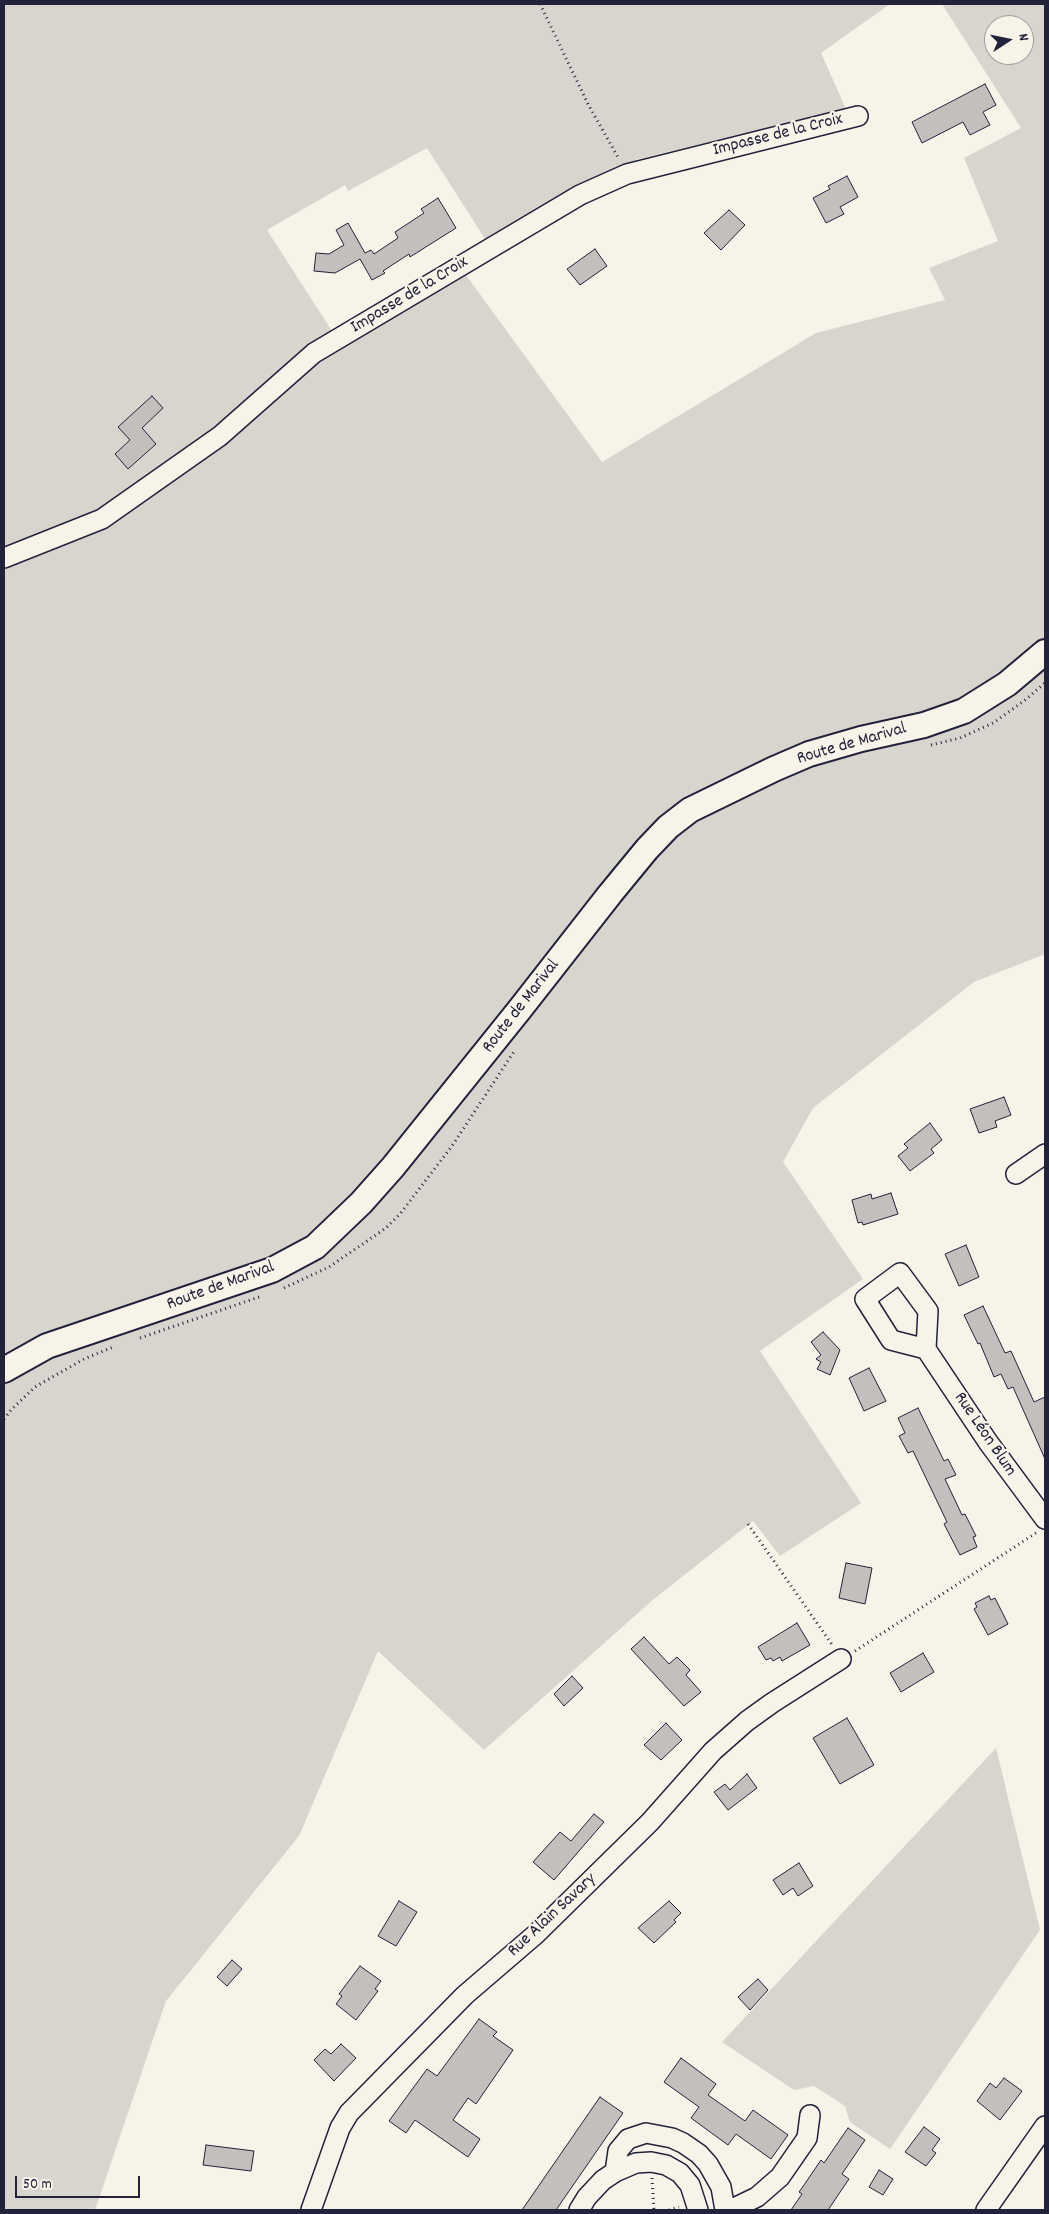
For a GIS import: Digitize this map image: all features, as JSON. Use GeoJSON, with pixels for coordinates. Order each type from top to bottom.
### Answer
{"type":"FeatureCollection","features":[{"type":"Feature","properties":{"kind":"main road","name":"Route de Marival"},"geometry":{"type":"LineString","coordinates":[[4,1370],[48,1346],[272,1270],[315,1247],[361,1203],[393,1167],[610,894],[668,827],[690,810],[809,754],[924,725],[964,711],[1007,684],[1045,652]]}},
{"type":"Feature","properties":{"kind":"street","name":"Impasse de la Croix"},"geometry":{"type":"LineString","coordinates":[[4,558],[102,519],[220,436],[314,353],[580,195],[627,174],[858,116]]}},
{"type":"Feature","properties":{"kind":"street"},"geometry":{"type":"LineString","coordinates":[[1016,1174],[1045,1154]]}},
{"type":"Feature","properties":{"kind":"street","name":"Rue Léon Blum"},"geometry":{"type":"LineString","coordinates":[[926,1349],[1041,1526]]}},
{"type":"Feature","properties":{"kind":"street","name":"Rue Alain Savary"},"geometry":{"type":"LineString","coordinates":[[311,2210],[340,2128],[349,2113],[465,1995],[536,1934],[650,1822],[713,1751],[747,1721],[772,1703],[841,1659]]}},
{"type":"Feature","properties":{"kind":"street"},"geometry":{"type":"LineString","coordinates":[[730,2210],[758,2197],[780,2178],[806,2138],[810,2115]]}},
{"type":"Feature","properties":{"kind":"street"},"geometry":{"type":"LineString","coordinates":[[986,2210],[1045,2126]]}},
{"type":"Feature","properties":{"kind":"street"},"geometry":{"type":"LineString","coordinates":[[614,2172],[618,2151],[628,2139],[646,2133],[672,2138],[699,2154],[708,2164],[720,2188],[725,2210]]}},
{"type":"Feature","properties":{"kind":"street"},"geometry":{"type":"LineString","coordinates":[[579,2210],[587,2197],[603,2180],[614,2172],[636,2164],[651,2162],[666,2165],[680,2173],[690,2185],[698,2210]]}},
{"type":"Feature","properties":{"kind":"path"},"geometry":{"type":"LineString","coordinates":[[540,4],[589,106],[627,174]]}},
{"type":"Feature","properties":{"kind":"path"},"geometry":{"type":"LineString","coordinates":[[928,746],[960,738],[993,723],[1045,683]]}},
{"type":"Feature","properties":{"kind":"path"},"geometry":{"type":"LineString","coordinates":[[278,1291],[336,1262],[386,1228],[400,1214],[452,1146],[517,1047]]}},
{"type":"Feature","properties":{"kind":"path"},"geometry":{"type":"LineString","coordinates":[[140,1338],[269,1294]]}},
{"type":"Feature","properties":{"kind":"path"},"geometry":{"type":"LineString","coordinates":[[4,1419],[11,1410],[41,1383],[84,1359],[121,1344]]}},
{"type":"Feature","properties":{"kind":"path"},"geometry":{"type":"LineString","coordinates":[[748,1524],[841,1659],[1041,1526]]}},
{"type":"Feature","properties":{"kind":"path"},"geometry":{"type":"LineString","coordinates":[[651,2162],[654,2210]]}},
{"type":"Feature","properties":{"kind":"shaded area"},"geometry":{"type":"Polygon","coordinates":[[[4,4],[890,4],[821,53],[846,109],[638,159],[485,239],[427,148],[348,191],[345,185],[267,230],[341,345],[466,275],[602,462],[816,333],[945,300],[929,268],[998,241],[964,158],[1021,128],[942,4],[1045,4],[1045,954],[974,982],[813,1108],[783,1162],[863,1279],[760,1351],[861,1503],[780,1556],[753,1521],[655,1598],[484,1750],[378,1651],[299,1836],[166,2001],[95,2210],[4,2210],[4,4]]]}},
{"type":"Feature","properties":{"kind":"shaded area"},"geometry":{"type":"Polygon","coordinates":[[[996,1748],[1040,1930],[890,2149],[850,2122],[845,2106],[814,2086],[794,2090],[722,2042],[996,1748]]]}},
{"type":"Feature","properties":{"kind":"building"},"geometry":{"type":"Polygon","coordinates":[[[985,84],[996,105],[983,112],[990,125],[970,135],[963,122],[922,143],[912,122],[985,84]]]}},
{"type":"Feature","properties":{"kind":"building"},"geometry":{"type":"Polygon","coordinates":[[[847,176],[858,197],[840,207],[844,214],[826,223],[813,198],[830,189],[828,186],[847,176]]]}},
{"type":"Feature","properties":{"kind":"building"},"geometry":{"type":"Polygon","coordinates":[[[438,198],[456,228],[410,257],[409,254],[383,271],[385,273],[372,280],[360,259],[335,273],[314,271],[316,253],[329,254],[344,245],[336,230],[348,223],[365,253],[371,250],[374,254],[398,238],[395,232],[424,213],[421,209],[438,198]]]}},
{"type":"Feature","properties":{"kind":"building"},"geometry":{"type":"Polygon","coordinates":[[[729,210],[745,225],[721,250],[704,233],[729,210]]]}},
{"type":"Feature","properties":{"kind":"building"},"geometry":{"type":"Polygon","coordinates":[[[595,249],[607,266],[580,285],[567,269],[595,249]]]}},
{"type":"Feature","properties":{"kind":"building"},"geometry":{"type":"Polygon","coordinates":[[[152,396],[163,408],[142,428],[156,444],[128,469],[115,454],[130,440],[118,427],[152,396]]]}},
{"type":"Feature","properties":{"kind":"building"},"geometry":{"type":"Polygon","coordinates":[[[1004,1097],[1011,1115],[995,1121],[997,1127],[979,1133],[970,1109],[1004,1097]]]}},
{"type":"Feature","properties":{"kind":"building"},"geometry":{"type":"Polygon","coordinates":[[[930,1123],[942,1140],[931,1149],[934,1153],[910,1171],[898,1156],[908,1148],[904,1144],[930,1123]]]}},
{"type":"Feature","properties":{"kind":"building"},"geometry":{"type":"Polygon","coordinates":[[[891,1193],[898,1214],[863,1225],[862,1222],[858,1223],[852,1200],[871,1194],[872,1199],[891,1193]]]}},
{"type":"Feature","properties":{"kind":"building"},"geometry":{"type":"Polygon","coordinates":[[[966,1245],[979,1277],[959,1286],[945,1254],[966,1245]]]}},
{"type":"Feature","properties":{"kind":"building"},"geometry":{"type":"Polygon","coordinates":[[[983,1306],[1005,1353],[1011,1351],[1034,1402],[1045,1397],[1045,1459],[1013,1387],[1008,1389],[1001,1374],[994,1377],[980,1343],[978,1344],[964,1315],[983,1306]]]}},
{"type":"Feature","properties":{"kind":"building"},"geometry":{"type":"Polygon","coordinates":[[[823,1332],[840,1350],[830,1375],[817,1369],[821,1362],[816,1359],[821,1355],[811,1342],[823,1332]]]}},
{"type":"Feature","properties":{"kind":"building"},"geometry":{"type":"Polygon","coordinates":[[[869,1368],[886,1401],[864,1411],[849,1378],[869,1368]]]}},
{"type":"Feature","properties":{"kind":"building"},"geometry":{"type":"Polygon","coordinates":[[[918,1408],[944,1461],[948,1459],[956,1475],[945,1479],[962,1515],[965,1514],[976,1536],[973,1537],[977,1547],[960,1555],[944,1524],[947,1522],[913,1451],[908,1453],[899,1436],[905,1433],[898,1418],[918,1408]]]}},
{"type":"Feature","properties":{"kind":"building"},"geometry":{"type":"Polygon","coordinates":[[[846,1563],[872,1568],[865,1604],[839,1598],[846,1563]]]}},
{"type":"Feature","properties":{"kind":"building"},"geometry":{"type":"Polygon","coordinates":[[[989,1596],[991,1600],[995,1598],[1008,1624],[988,1635],[974,1609],[977,1607],[975,1603],[989,1596]]]}},
{"type":"Feature","properties":{"kind":"building"},"geometry":{"type":"Polygon","coordinates":[[[797,1623],[810,1645],[782,1661],[780,1657],[773,1661],[771,1658],[766,1660],[758,1647],[797,1623]]]}},
{"type":"Feature","properties":{"kind":"building"},"geometry":{"type":"Polygon","coordinates":[[[644,1637],[669,1664],[677,1657],[690,1670],[686,1675],[701,1692],[684,1706],[631,1649],[644,1637]]]}},
{"type":"Feature","properties":{"kind":"building"},"geometry":{"type":"Polygon","coordinates":[[[923,1653],[934,1672],[901,1692],[890,1673],[923,1653]]]}},
{"type":"Feature","properties":{"kind":"building"},"geometry":{"type":"Polygon","coordinates":[[[572,1676],[583,1688],[564,1706],[554,1694],[572,1676]]]}},
{"type":"Feature","properties":{"kind":"building"},"geometry":{"type":"Polygon","coordinates":[[[847,1718],[874,1765],[840,1784],[813,1738],[847,1718]]]}},
{"type":"Feature","properties":{"kind":"building"},"geometry":{"type":"Polygon","coordinates":[[[666,1723],[682,1740],[661,1760],[644,1745],[666,1723]]]}},
{"type":"Feature","properties":{"kind":"building"},"geometry":{"type":"Polygon","coordinates":[[[747,1774],[757,1788],[728,1810],[714,1792],[725,1784],[730,1790],[747,1774]]]}},
{"type":"Feature","properties":{"kind":"building"},"geometry":{"type":"Polygon","coordinates":[[[594,1814],[604,1822],[554,1880],[533,1862],[560,1832],[571,1841],[594,1814]]]}},
{"type":"Feature","properties":{"kind":"building"},"geometry":{"type":"Polygon","coordinates":[[[799,1863],[813,1886],[798,1896],[793,1888],[783,1895],[773,1880],[799,1863]]]}},
{"type":"Feature","properties":{"kind":"building"},"geometry":{"type":"Polygon","coordinates":[[[399,1901],[417,1912],[396,1946],[378,1936],[399,1901]]]}},
{"type":"Feature","properties":{"kind":"building"},"geometry":{"type":"Polygon","coordinates":[[[669,1901],[681,1913],[674,1920],[676,1922],[654,1943],[638,1928],[669,1901]]]}},
{"type":"Feature","properties":{"kind":"building"},"geometry":{"type":"Polygon","coordinates":[[[232,1960],[242,1969],[227,1986],[217,1977],[232,1960]]]}},
{"type":"Feature","properties":{"kind":"building"},"geometry":{"type":"Polygon","coordinates":[[[360,1966],[381,1981],[375,1989],[378,1991],[356,2020],[336,2004],[342,1996],[339,1994],[360,1966]]]}},
{"type":"Feature","properties":{"kind":"building"},"geometry":{"type":"Polygon","coordinates":[[[758,1979],[768,1990],[750,2010],[738,1997],[758,1979]]]}},
{"type":"Feature","properties":{"kind":"building"},"geometry":{"type":"Polygon","coordinates":[[[479,2019],[497,2032],[493,2036],[513,2050],[476,2104],[468,2098],[453,2120],[480,2139],[468,2157],[415,2120],[406,2133],[389,2121],[427,2069],[437,2076],[479,2019]]]}},
{"type":"Feature","properties":{"kind":"building"},"geometry":{"type":"Polygon","coordinates":[[[341,2044],[356,2058],[334,2081],[314,2060],[325,2049],[331,2054],[341,2044]]]}},
{"type":"Feature","properties":{"kind":"building"},"geometry":{"type":"Polygon","coordinates":[[[681,2058],[716,2084],[708,2095],[745,2121],[753,2110],[788,2135],[771,2159],[736,2134],[728,2145],[691,2118],[699,2107],[664,2082],[681,2058]]]}},
{"type":"Feature","properties":{"kind":"building"},"geometry":{"type":"Polygon","coordinates":[[[1004,2078],[1022,2091],[1000,2120],[977,2101],[990,2083],[996,2088],[1004,2078]]]}},
{"type":"Feature","properties":{"kind":"building"},"geometry":{"type":"Polygon","coordinates":[[[600,2097],[623,2113],[556,2210],[522,2210],[600,2097]]]}},
{"type":"Feature","properties":{"kind":"building"},"geometry":{"type":"Polygon","coordinates":[[[924,2127],[940,2139],[932,2150],[936,2153],[926,2166],[905,2152],[924,2127]]]}},
{"type":"Feature","properties":{"kind":"building"},"geometry":{"type":"Polygon","coordinates":[[[848,2128],[865,2140],[842,2174],[849,2179],[828,2210],[791,2210],[802,2194],[799,2192],[821,2160],[824,2163],[848,2128]]]}},
{"type":"Feature","properties":{"kind":"building"},"geometry":{"type":"Polygon","coordinates":[[[206,2145],[254,2151],[251,2171],[203,2165],[206,2145]]]}},
{"type":"Feature","properties":{"kind":"building"},"geometry":{"type":"Polygon","coordinates":[[[879,2170],[893,2179],[883,2195],[869,2187],[879,2170]]]}}]}
